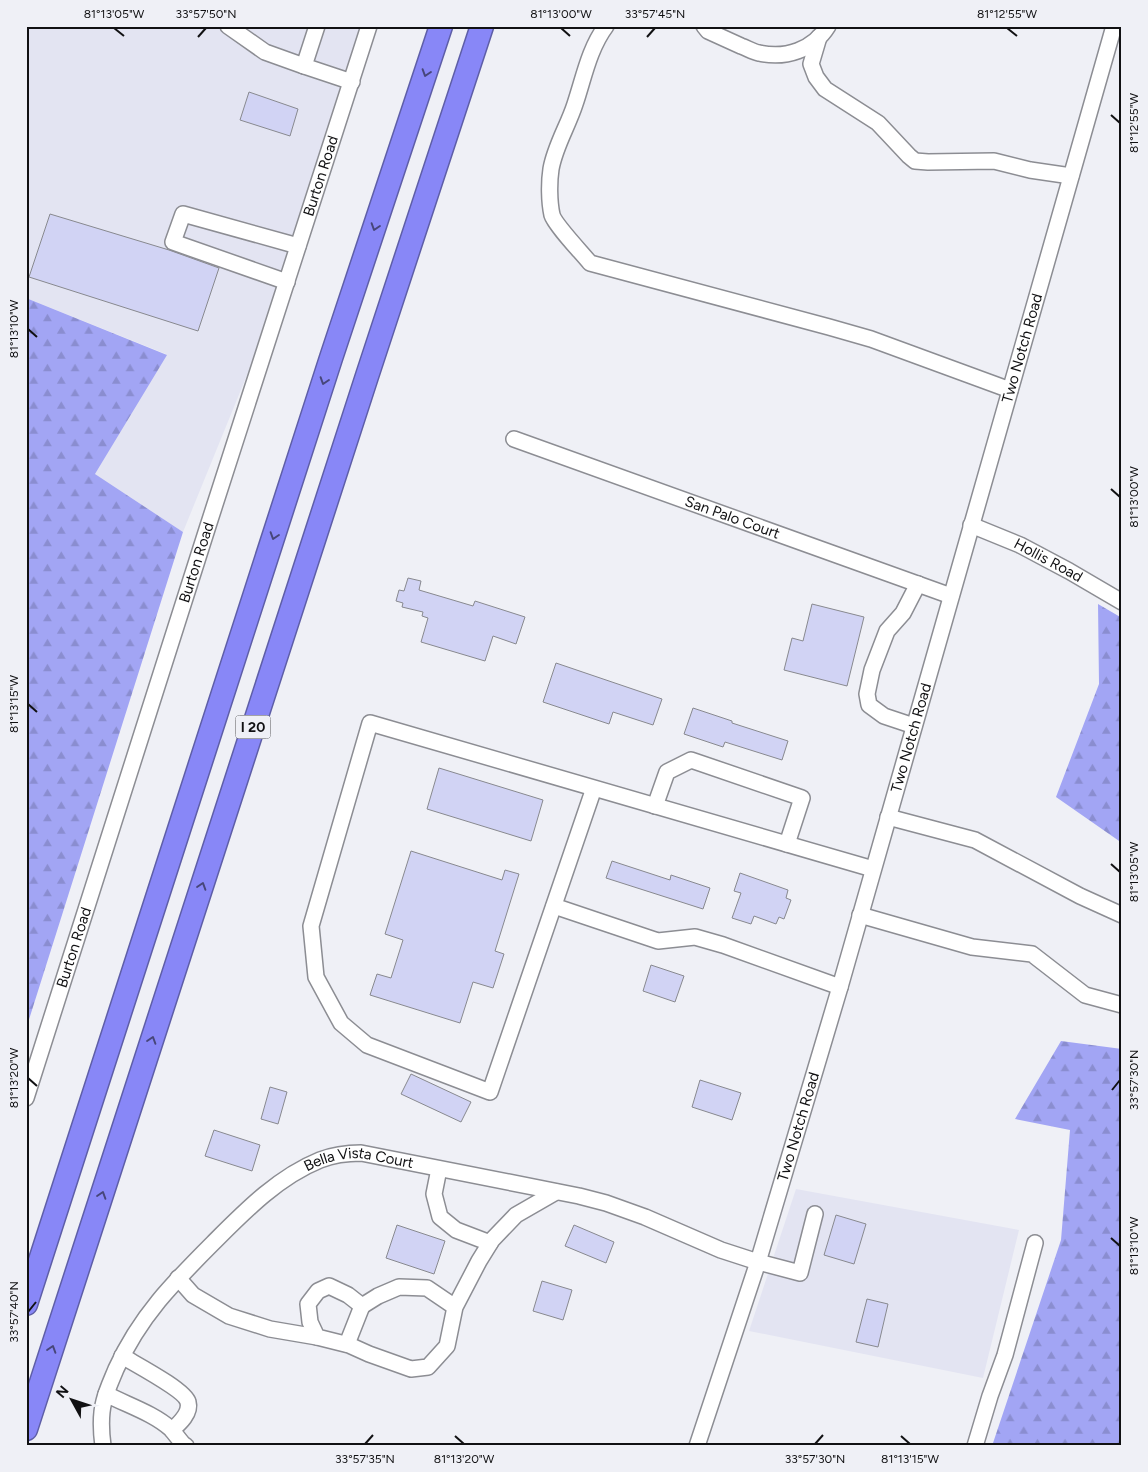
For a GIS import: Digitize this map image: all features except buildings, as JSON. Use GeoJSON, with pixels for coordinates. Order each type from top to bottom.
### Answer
{"type":"FeatureCollection","features":[{"type":"Feature","properties":{"kind":"highway","name":"I 20"},"geometry":{"type":"LineString","coordinates":[[26,1304],[328,367],[441,26]]}},
{"type":"Feature","properties":{"kind":"highway","name":"I 20"},"geometry":{"type":"LineString","coordinates":[[26,1429],[482,26]]}},
{"type":"Feature","properties":{"kind":"street"},"geometry":{"type":"LineString","coordinates":[[228,26],[265,52],[352,82]]}},
{"type":"Feature","properties":{"kind":"street"},"geometry":{"type":"LineString","coordinates":[[304,66],[317,26]]}},
{"type":"Feature","properties":{"kind":"street","name":"Burton Road"},"geometry":{"type":"LineString","coordinates":[[26,1098],[369,26]]}},
{"type":"Feature","properties":{"kind":"street"},"geometry":{"type":"LineString","coordinates":[[606,26],[592,50],[575,104],[554,155],[551,170],[553,216],[590,263],[829,327],[871,340],[1010,390]]}},
{"type":"Feature","properties":{"kind":"street"},"geometry":{"type":"LineString","coordinates":[[704,26],[708,31],[758,53],[780,55],[799,51],[824,32]]}},
{"type":"Feature","properties":{"kind":"street","name":"Two Notch Road"},"geometry":{"type":"LineString","coordinates":[[697,1446],[758,1262],[840,987],[1114,26]]}},
{"type":"Feature","properties":{"kind":"street"},"geometry":{"type":"LineString","coordinates":[[824,32],[811,64],[816,77],[825,89],[878,123],[915,161],[994,161],[1030,170],[1071,176]]}},
{"type":"Feature","properties":{"kind":"street"},"geometry":{"type":"LineString","coordinates":[[287,282],[173,242],[183,214],[298,246]]}},
{"type":"Feature","properties":{"kind":"street","name":"San Palo Court"},"geometry":{"type":"LineString","coordinates":[[514,439],[951,596]]}},
{"type":"Feature","properties":{"kind":"street","name":"Hollis Road"},"geometry":{"type":"LineString","coordinates":[[971,525],[1020,545],[1122,602]]}},
{"type":"Feature","properties":{"kind":"street"},"geometry":{"type":"LineString","coordinates":[[914,726],[884,716],[869,705],[867,694],[872,670],[887,631],[903,613],[918,584]]}},
{"type":"Feature","properties":{"kind":"street"},"geometry":{"type":"LineString","coordinates":[[594,788],[490,1092],[366,1045],[341,1023],[316,977],[311,926],[370,723],[594,788],[655,806],[873,869]]}},
{"type":"Feature","properties":{"kind":"street"},"geometry":{"type":"LineString","coordinates":[[655,806],[667,772],[691,760],[802,798],[787,844]]}},
{"type":"Feature","properties":{"kind":"street"},"geometry":{"type":"LineString","coordinates":[[888,817],[975,840],[1080,896],[1122,915]]}},
{"type":"Feature","properties":{"kind":"street"},"geometry":{"type":"LineString","coordinates":[[554,906],[658,941],[695,937],[723,945],[840,987]]}},
{"type":"Feature","properties":{"kind":"street"},"geometry":{"type":"LineString","coordinates":[[860,915],[972,948],[1032,954],[1085,995],[1122,1005]]}},
{"type":"Feature","properties":{"kind":"street","name":"Bella Vista Court"},"geometry":{"type":"LineString","coordinates":[[103,1446],[101,1416],[106,1394],[122,1356],[138,1327],[149,1312],[178,1278],[241,1215],[273,1188],[296,1172],[320,1160],[347,1153],[361,1153],[606,1203],[645,1217],[721,1250],[800,1273],[815,1214]]}},
{"type":"Feature","properties":{"kind":"street"},"geometry":{"type":"LineString","coordinates":[[439,1169],[434,1194],[440,1218],[456,1230],[490,1243]]}},
{"type":"Feature","properties":{"kind":"street"},"geometry":{"type":"LineString","coordinates":[[178,1278],[193,1295],[229,1316],[270,1329],[347,1344],[411,1369],[428,1367],[447,1346],[455,1307],[490,1243],[516,1214],[556,1192]]}},
{"type":"Feature","properties":{"kind":"street"},"geometry":{"type":"LineString","coordinates":[[975,1446],[1005,1355],[1035,1242]]}},
{"type":"Feature","properties":{"kind":"street"},"geometry":{"type":"LineString","coordinates":[[317,1337],[310,1322],[308,1304],[318,1291],[329,1286],[348,1295],[362,1306]]}},
{"type":"Feature","properties":{"kind":"street"},"geometry":{"type":"LineString","coordinates":[[347,1344],[362,1306],[378,1296],[399,1287],[427,1288],[455,1307]]}},
{"type":"Feature","properties":{"kind":"street"},"geometry":{"type":"LineString","coordinates":[[122,1356],[186,1396],[189,1404],[187,1414],[172,1430]]}},
{"type":"Feature","properties":{"kind":"street"},"geometry":{"type":"LineString","coordinates":[[106,1394],[154,1417],[172,1430],[186,1446]]}},
{"type":"Feature","properties":{"kind":"shaded area"},"geometry":{"type":"Polygon","coordinates":[[[26,26],[360,26],[249,370],[183,532],[95,474],[166,354],[26,298],[26,26]]]}},
{"type":"Feature","properties":{"kind":"shaded area"},"geometry":{"type":"Polygon","coordinates":[[[796,1189],[1019,1230],[983,1378],[749,1331],[796,1189]]]}},
{"type":"Feature","properties":{"kind":"green space"},"geometry":{"type":"Polygon","coordinates":[[[26,298],[167,355],[95,474],[183,532],[26,1029],[26,298]]]}},
{"type":"Feature","properties":{"kind":"green space"},"geometry":{"type":"Polygon","coordinates":[[[1098,604],[1122,618],[1122,843],[1056,797],[1099,684],[1098,604]]]}},
{"type":"Feature","properties":{"kind":"green space"},"geometry":{"type":"Polygon","coordinates":[[[1061,1041],[1122,1049],[1122,1446],[992,1446],[1061,1240],[1070,1130],[1015,1119],[1061,1041]]]}}]}
